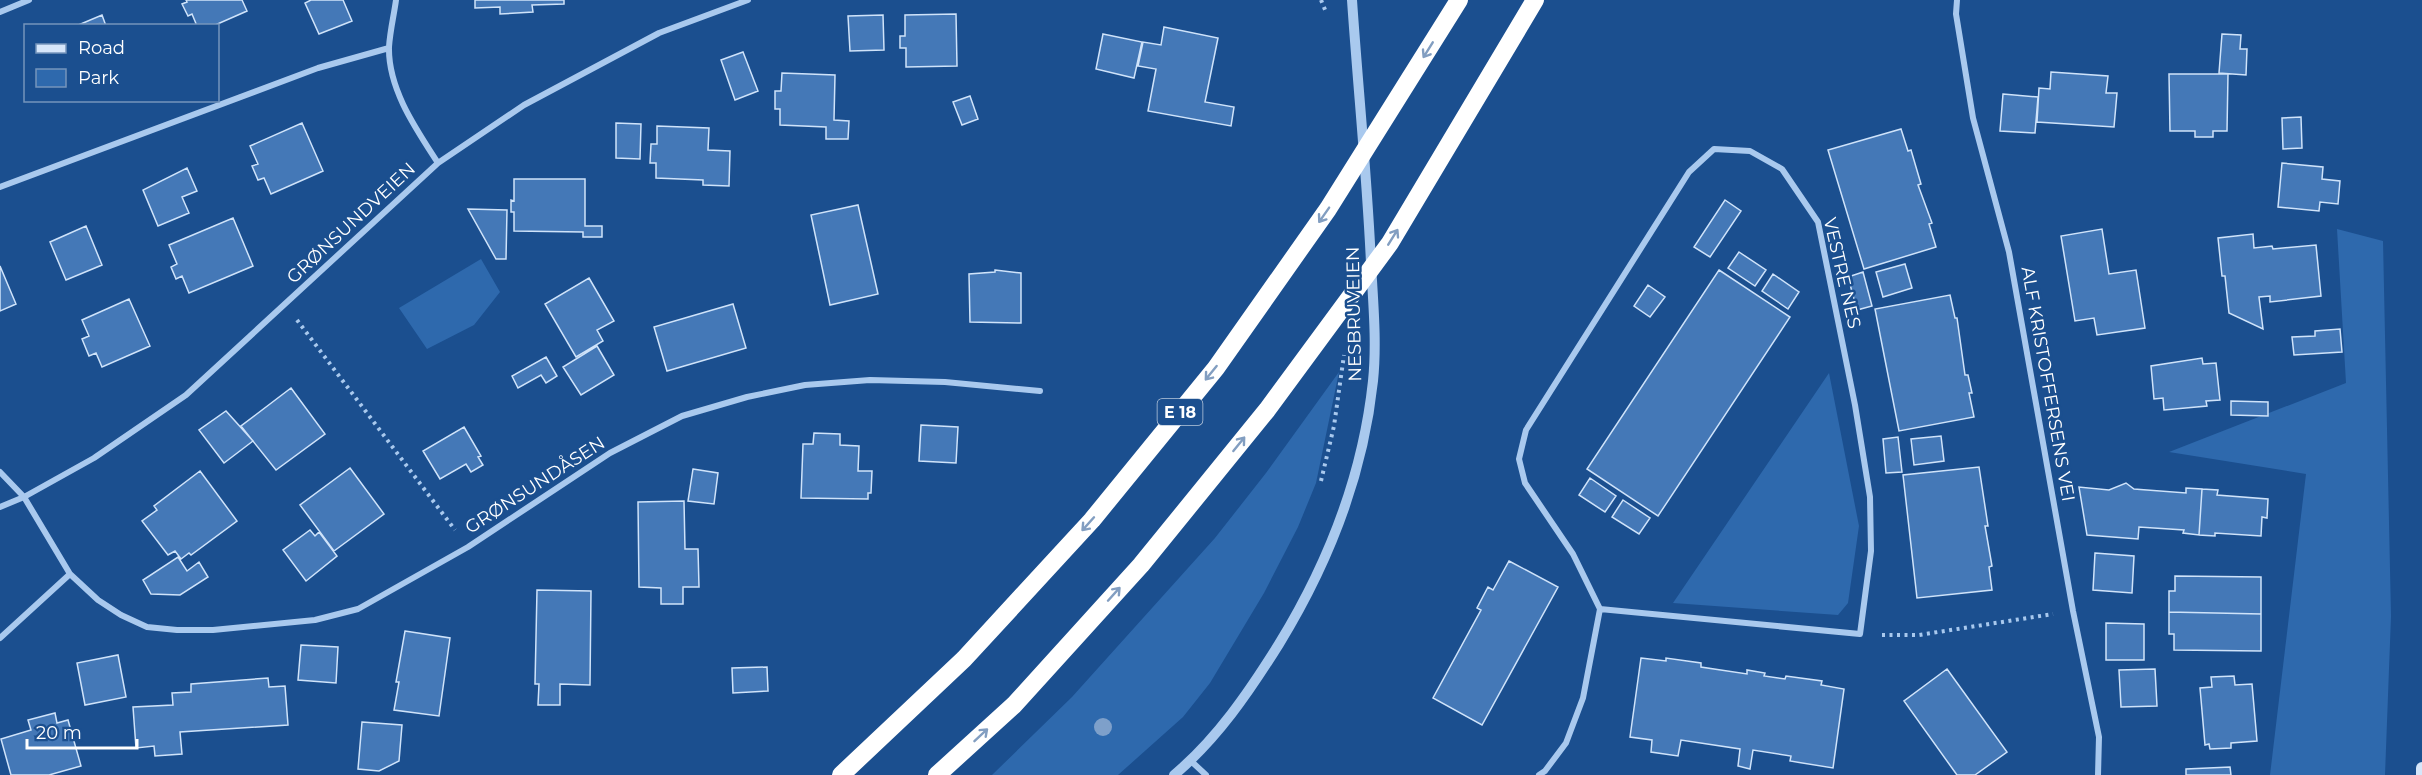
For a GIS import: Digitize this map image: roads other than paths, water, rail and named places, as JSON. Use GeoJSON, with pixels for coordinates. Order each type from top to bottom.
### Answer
{"type":"FeatureCollection","features":[{"type":"Feature","properties":{"kind":"highway","name":"E 18"},"geometry":{"type":"LineString","coordinates":[[840,775],[964,659],[1092,520],[1216,368],[1328,209],[1459,0]]}},
{"type":"Feature","properties":{"kind":"highway"},"geometry":{"type":"LineString","coordinates":[[937,775],[1014,705],[1125,582],[1267,410],[1390,243],[1535,0]]}},
{"type":"Feature","properties":{"kind":"main road"},"geometry":{"type":"LineString","coordinates":[[2422,768],[2422,775]]}},
{"type":"Feature","properties":{"kind":"street"},"geometry":{"type":"LineString","coordinates":[[0,12],[29,0]]}},
{"type":"Feature","properties":{"kind":"street"},"geometry":{"type":"LineString","coordinates":[[396,0],[389,48],[396,85],[415,127],[438,163]]}},
{"type":"Feature","properties":{"kind":"street","name":"GRØNSUNDVEIEN"},"geometry":{"type":"LineString","coordinates":[[0,507],[24,497],[94,458],[186,395],[438,163],[524,105],[659,33],[748,0]]}},
{"type":"Feature","properties":{"kind":"street","name":"NESBRUVEIEN"},"geometry":{"type":"LineString","coordinates":[[1174,775],[1191,761],[1224,725],[1268,662],[1302,607],[1329,549],[1351,488],[1368,415],[1375,345],[1368,203],[1352,0]]}},
{"type":"Feature","properties":{"kind":"street","name":"ALF KRISTOFFERSENS VEI"},"geometry":{"type":"LineString","coordinates":[[1957,0],[1956,14],[1973,118],[2009,252],[2073,611],[2099,737],[2098,775]]}},
{"type":"Feature","properties":{"kind":"street"},"geometry":{"type":"LineString","coordinates":[[0,187],[318,68],[389,48]]}},
{"type":"Feature","properties":{"kind":"street","name":"VESTRE NES"},"geometry":{"type":"LineString","coordinates":[[1714,148],[1750,151],[1782,169],[1818,222],[1855,405],[1870,497],[1871,551],[1860,634],[1600,609],[1573,554],[1525,483],[1519,459],[1526,429],[1689,172],[1714,148]]}},
{"type":"Feature","properties":{"kind":"street","name":"GRØNSUNDÅSEN"},"geometry":{"type":"LineString","coordinates":[[0,472],[24,497],[70,574],[98,600],[121,615],[147,627],[213,630],[315,620],[358,609],[468,548],[610,453],[682,416],[747,397],[805,385],[870,380],[945,382],[1040,391]]}},
{"type":"Feature","properties":{"kind":"street"},"geometry":{"type":"LineString","coordinates":[[0,638],[70,574]]}},
{"type":"Feature","properties":{"kind":"street"},"geometry":{"type":"LineString","coordinates":[[1539,775],[1545,771],[1566,743],[1583,698],[1600,609]]}},
{"type":"Feature","properties":{"kind":"street"},"geometry":{"type":"LineString","coordinates":[[1191,761],[1206,775]]}}]}
